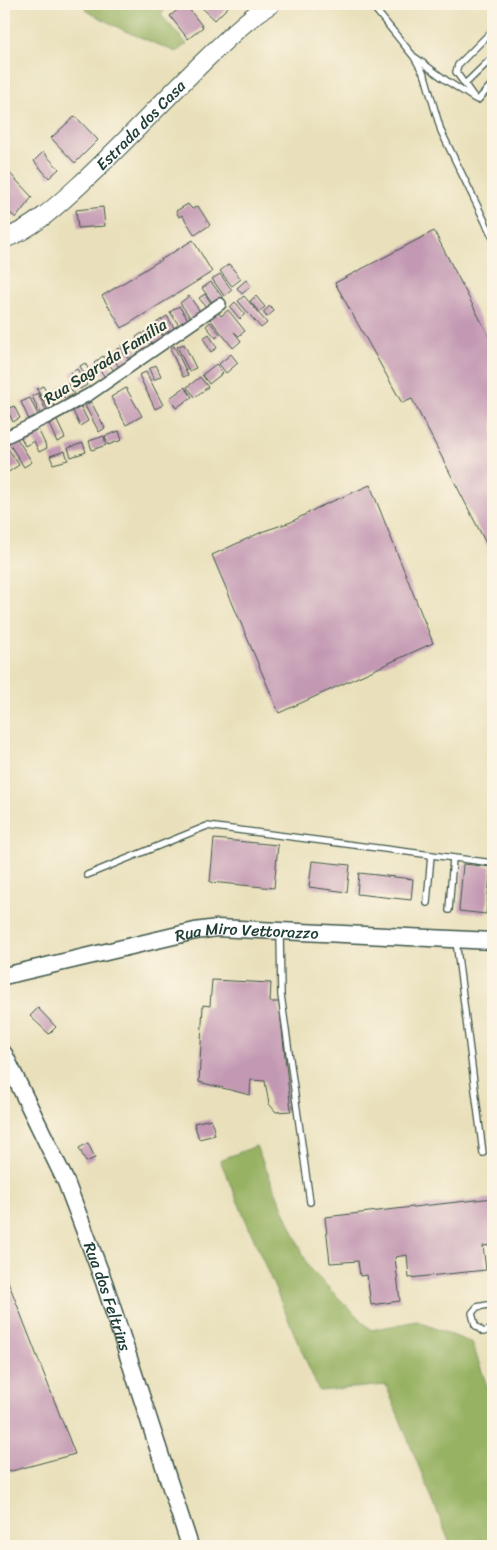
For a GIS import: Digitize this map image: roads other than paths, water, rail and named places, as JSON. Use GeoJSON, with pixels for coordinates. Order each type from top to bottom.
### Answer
{"type":"FeatureCollection","features":[{"type":"Feature","properties":{"kind":"main road","name":"Estrada dos Casa"},"geometry":{"type":"LineString","coordinates":[[4,230],[24,220],[53,198],[116,138],[222,31],[254,4]]}},
{"type":"Feature","properties":{"kind":"main road","name":"Estrada dos Casa"},"geometry":{"type":"LineString","coordinates":[[4,239],[27,227],[66,198],[215,50],[246,21],[271,4]]}},
{"type":"Feature","properties":{"kind":"street","name":"Rua Sagrada Família"},"geometry":{"type":"LineString","coordinates":[[4,438],[90,394],[220,304]]}},
{"type":"Feature","properties":{"kind":"street","name":"Rua Miro Vettorazzo"},"geometry":{"type":"LineString","coordinates":[[4,976],[195,931],[217,928],[493,941]]}},
{"type":"Feature","properties":{"kind":"street","name":"Rua dos Feltrins"},"geometry":{"type":"LineString","coordinates":[[4,1054],[66,1182],[104,1282],[190,1546]]}},
{"type":"Feature","properties":{"kind":"lane"},"geometry":{"type":"LineString","coordinates":[[371,4],[414,56],[425,76],[441,131],[493,238]]}},
{"type":"Feature","properties":{"kind":"lane"},"geometry":{"type":"LineString","coordinates":[[475,99],[456,72],[458,65],[493,30]]}},
{"type":"Feature","properties":{"kind":"lane"},"geometry":{"type":"LineString","coordinates":[[414,56],[447,82],[475,99],[478,100],[493,84]]}},
{"type":"Feature","properties":{"kind":"lane"},"geometry":{"type":"LineString","coordinates":[[465,84],[493,57]]}},
{"type":"Feature","properties":{"kind":"lane"},"geometry":{"type":"LineString","coordinates":[[87,876],[206,826],[493,863]]}},
{"type":"Feature","properties":{"kind":"lane"},"geometry":{"type":"LineString","coordinates":[[426,902],[431,855]]}},
{"type":"Feature","properties":{"kind":"lane"},"geometry":{"type":"LineString","coordinates":[[449,910],[453,858]]}},
{"type":"Feature","properties":{"kind":"lane"},"geometry":{"type":"LineString","coordinates":[[280,931],[281,995],[310,1202]]}},
{"type":"Feature","properties":{"kind":"lane"},"geometry":{"type":"LineString","coordinates":[[456,938],[483,1153]]}},
{"type":"Feature","properties":{"kind":"lane"},"geometry":{"type":"LineString","coordinates":[[493,1304],[477,1307],[472,1313],[475,1326],[483,1332],[493,1329]]}}]}
